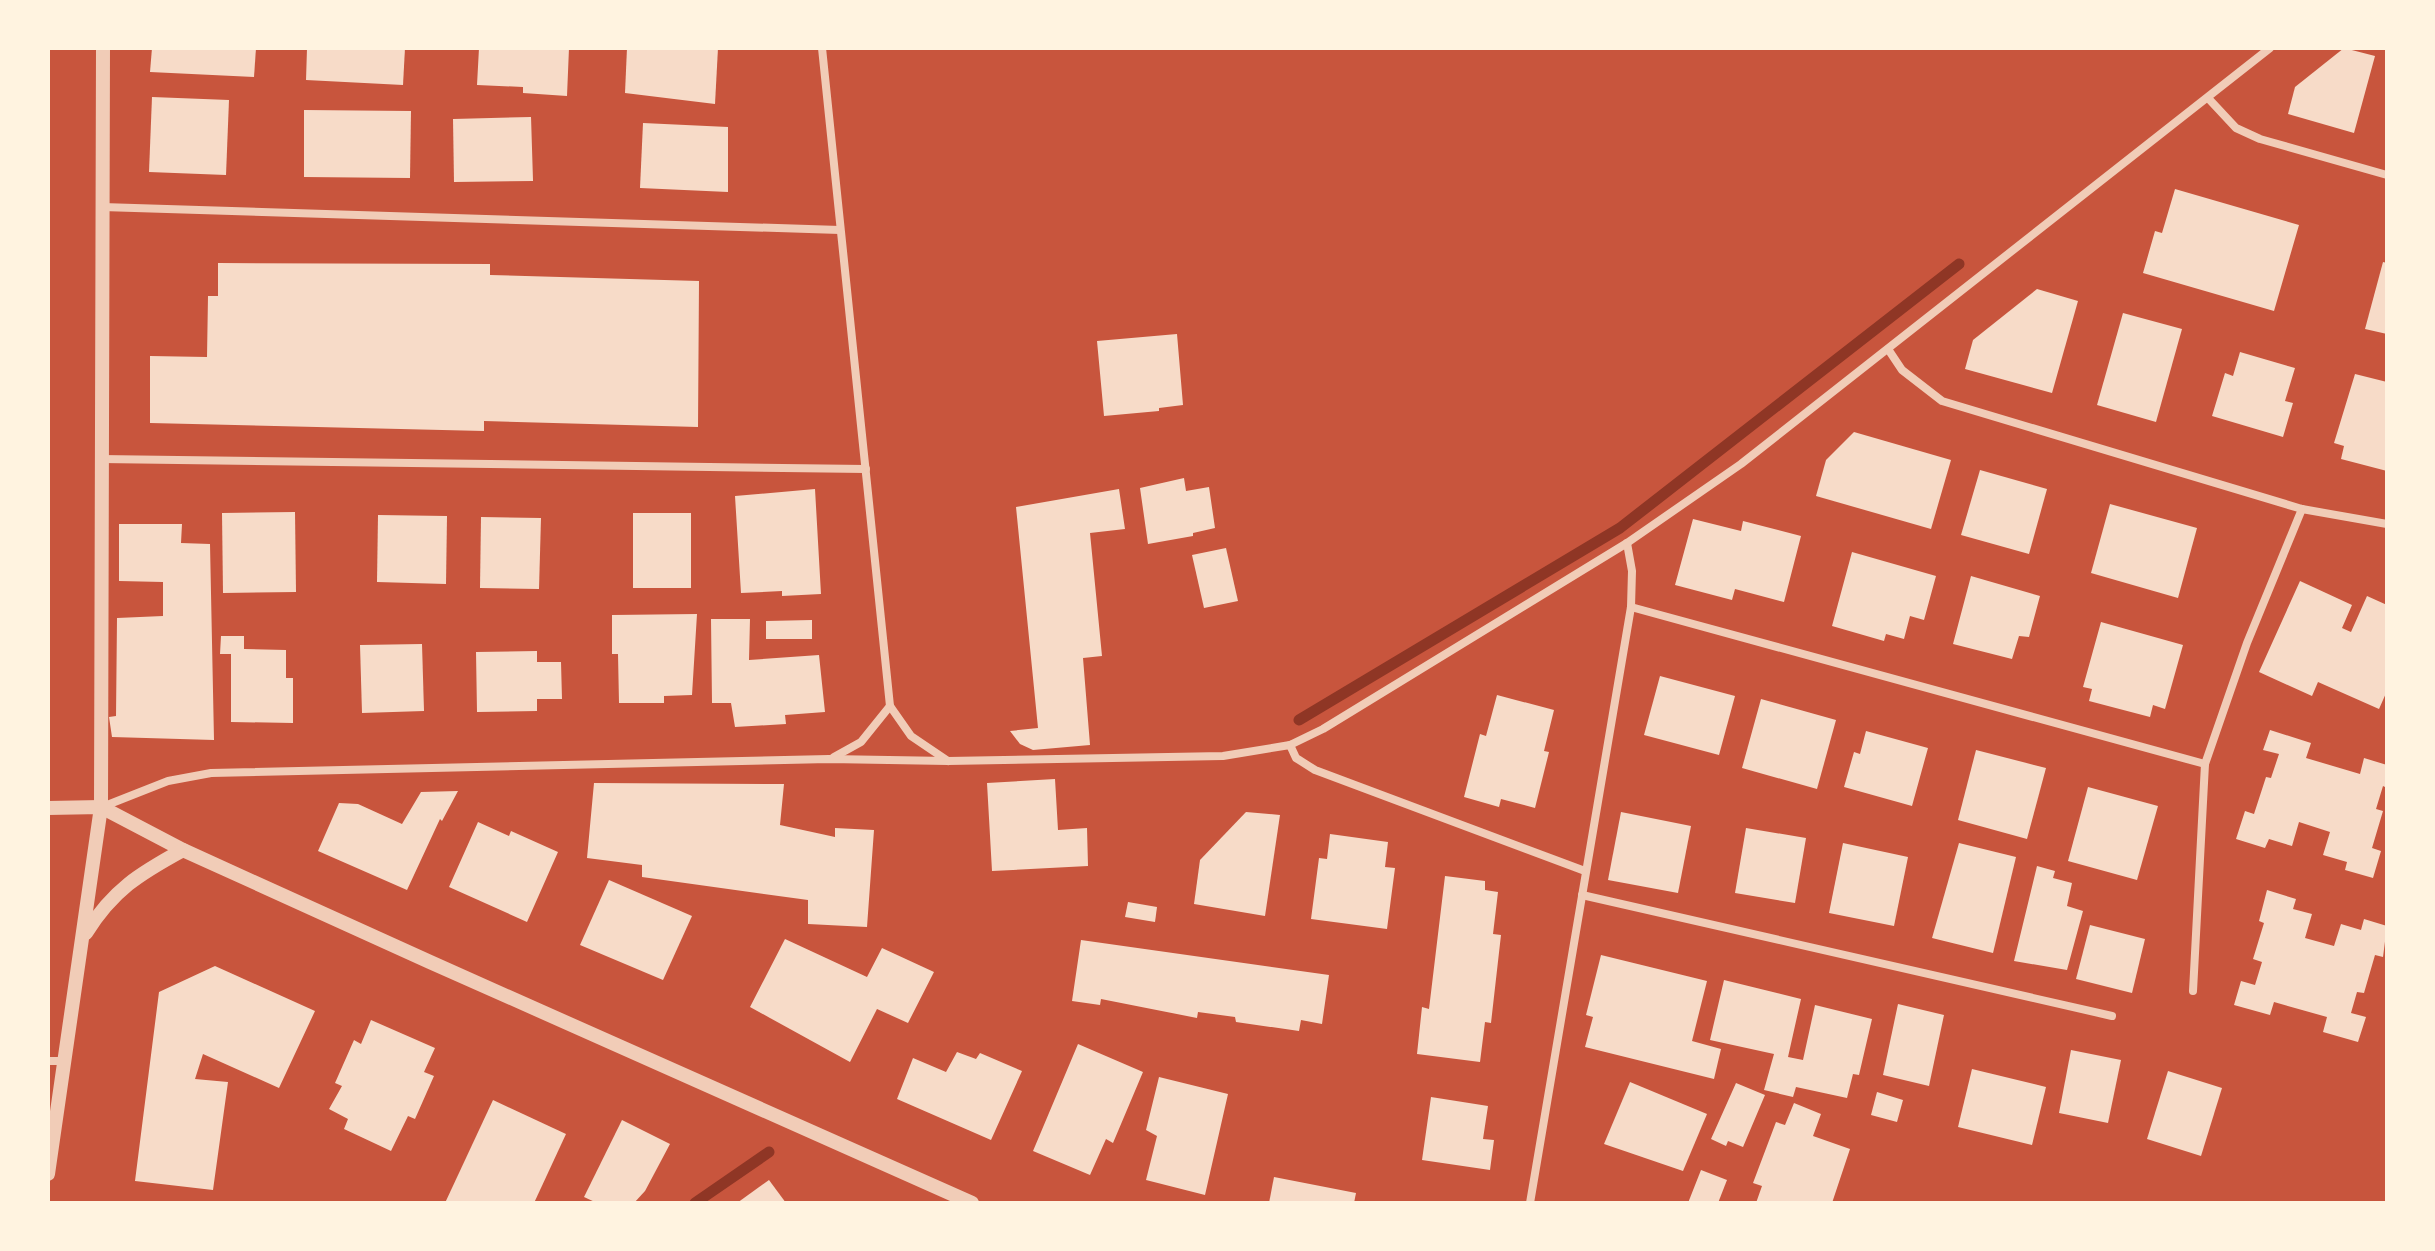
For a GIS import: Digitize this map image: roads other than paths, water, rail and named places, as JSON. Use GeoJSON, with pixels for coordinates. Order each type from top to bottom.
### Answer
{"type":"FeatureCollection","features":[{"type":"Feature","properties":{"kind":"street"},"geometry":{"type":"LineString","coordinates":[[48,1174],[101,807],[99,459],[103,48]]}},
{"type":"Feature","properties":{"kind":"street"},"geometry":{"type":"LineString","coordinates":[[822,48],[890,706],[911,736],[948,761]]}},
{"type":"Feature","properties":{"kind":"street"},"geometry":{"type":"LineString","coordinates":[[48,808],[101,807],[168,781],[211,773],[829,759],[948,761],[1223,756],[1290,745],[1323,729],[1627,543],[1741,464],[2270,48]]}},
{"type":"Feature","properties":{"kind":"street"},"geometry":{"type":"LineString","coordinates":[[2208,98],[2236,128],[2260,139],[2387,175]]}},
{"type":"Feature","properties":{"kind":"street"},"geometry":{"type":"LineString","coordinates":[[102,207],[840,230]]}},
{"type":"Feature","properties":{"kind":"street"},"geometry":{"type":"LineString","coordinates":[[1888,349],[1902,370],[1942,401],[2302,509],[2387,524]]}},
{"type":"Feature","properties":{"kind":"street"},"geometry":{"type":"LineString","coordinates":[[99,459],[866,469]]}},
{"type":"Feature","properties":{"kind":"street"},"geometry":{"type":"LineString","coordinates":[[2193,991],[2205,764],[2247,643],[2302,509]]}},
{"type":"Feature","properties":{"kind":"street"},"geometry":{"type":"LineString","coordinates":[[1530,1203],[1631,607],[1632,571],[1627,543]]}},
{"type":"Feature","properties":{"kind":"street"},"geometry":{"type":"LineString","coordinates":[[1631,607],[2205,764]]}},
{"type":"Feature","properties":{"kind":"street"},"geometry":{"type":"LineString","coordinates":[[829,759],[861,742],[890,706]]}},
{"type":"Feature","properties":{"kind":"street"},"geometry":{"type":"LineString","coordinates":[[1290,745],[1296,758],[1315,770],[1585,871]]}},
{"type":"Feature","properties":{"kind":"street"},"geometry":{"type":"LineString","coordinates":[[101,807],[183,850],[972,1203]]}},
{"type":"Feature","properties":{"kind":"street"},"geometry":{"type":"LineString","coordinates":[[82,941],[103,906],[133,877],[183,850]]}},
{"type":"Feature","properties":{"kind":"street"},"geometry":{"type":"LineString","coordinates":[[1582,895],[2112,1016]]}},
{"type":"Feature","properties":{"kind":"street"},"geometry":{"type":"LineString","coordinates":[[48,1061],[65,1061]]}},
{"type":"Feature","properties":{"kind":"waterway"},"geometry":{"type":"LineString","coordinates":[[1299,720],[1620,528],[1959,264]]}},
{"type":"Feature","properties":{"kind":"waterway"},"geometry":{"type":"LineString","coordinates":[[695,1203],[769,1152]]}}]}
